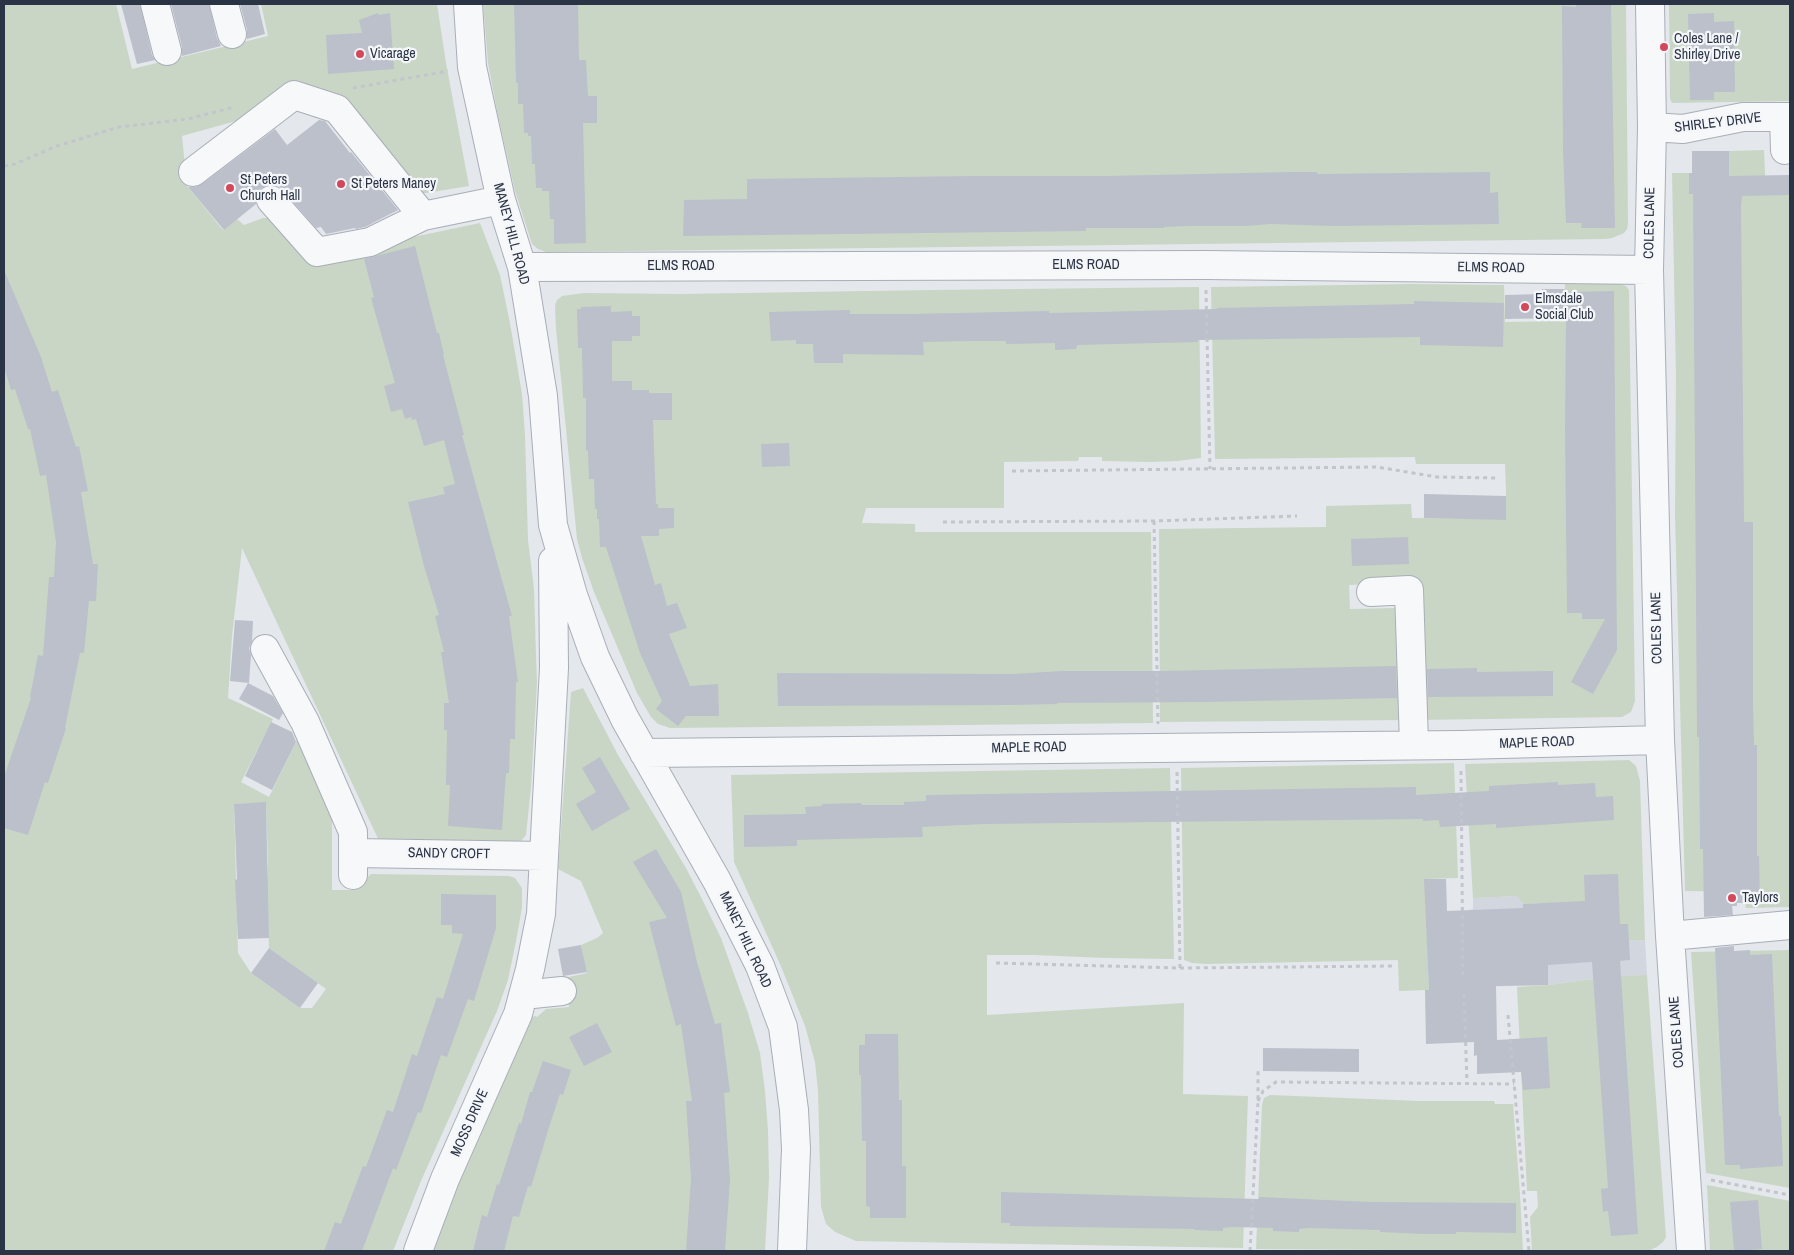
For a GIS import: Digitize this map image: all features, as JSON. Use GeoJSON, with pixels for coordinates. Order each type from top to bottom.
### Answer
{"type":"FeatureCollection","features":[{"type":"Feature","properties":{"kind":"street"},"geometry":{"type":"LineString","coordinates":[[154,4],[167,51]]}},
{"type":"Feature","properties":{"kind":"street"},"geometry":{"type":"LineString","coordinates":[[224,4],[232,34]]}},
{"type":"Feature","properties":{"kind":"street","name":"MANEY HILL ROAD"},"geometry":{"type":"LineString","coordinates":[[468,4],[472,67],[501,200],[522,267],[543,396],[553,525],[554,668],[544,856]]}},
{"type":"Feature","properties":{"kind":"street","name":"COLES LANE"},"geometry":{"type":"LineString","coordinates":[[1650,4],[1652,128],[1649,270],[1660,740],[1670,936],[1691,1251]]}},
{"type":"Feature","properties":{"kind":"street"},"geometry":{"type":"LineString","coordinates":[[193,172],[294,95],[337,109],[423,216]]}},
{"type":"Feature","properties":{"kind":"street","name":"SHIRLEY DRIVE"},"geometry":{"type":"LineString","coordinates":[[1652,128],[1683,129],[1743,117],[1787,117],[1785,150]]}},
{"type":"Feature","properties":{"kind":"street"},"geometry":{"type":"LineString","coordinates":[[271,200],[317,252],[370,242],[423,216],[501,200]]}},
{"type":"Feature","properties":{"kind":"street","name":"ELMS ROAD"},"geometry":{"type":"LineString","coordinates":[[522,267],[1205,264],[1649,270]]}},
{"type":"Feature","properties":{"kind":"street","name":"MANEY HILL ROAD"},"geometry":{"type":"LineString","coordinates":[[553,525],[573,595],[595,657],[625,719],[717,881],[760,966],[783,1028],[794,1110],[792,1251]]}},
{"type":"Feature","properties":{"kind":"street"},"geometry":{"type":"LineString","coordinates":[[1371,592],[1409,590],[1414,744]]}},
{"type":"Feature","properties":{"kind":"street","name":"SANDY CROFT"},"geometry":{"type":"LineString","coordinates":[[265,649],[305,722],[353,853],[544,856]]}},
{"type":"Feature","properties":{"kind":"street"},"geometry":{"type":"LineString","coordinates":[[554,668],[595,657]]}},
{"type":"Feature","properties":{"kind":"street","name":"MAPLE ROAD"},"geometry":{"type":"LineString","coordinates":[[644,753],[1461,745],[1660,740]]}},
{"type":"Feature","properties":{"kind":"street","name":"MOSS DRIVE"},"geometry":{"type":"LineString","coordinates":[[418,1251],[445,1179],[502,1054],[524,996],[541,914],[544,856]]}},
{"type":"Feature","properties":{"kind":"street"},"geometry":{"type":"LineString","coordinates":[[1670,936],[1790,925]]}},
{"type":"Feature","properties":{"kind":"street"},"geometry":{"type":"LineString","coordinates":[[524,996],[562,991]]}},
{"type":"Feature","properties":{"kind":"path"},"geometry":{"type":"LineString","coordinates":[[354,88],[472,67]]}},
{"type":"Feature","properties":{"kind":"path"},"geometry":{"type":"LineString","coordinates":[[4,166],[57,146],[119,127],[188,119],[239,106]]}},
{"type":"Feature","properties":{"kind":"path"},"geometry":{"type":"LineString","coordinates":[[1205,264],[1210,469]]}},
{"type":"Feature","properties":{"kind":"path"},"geometry":{"type":"LineString","coordinates":[[1012,471],[1377,467],[1437,477],[1497,478]]}},
{"type":"Feature","properties":{"kind":"path"},"geometry":{"type":"LineString","coordinates":[[943,522],[1154,521],[1297,516]]}},
{"type":"Feature","properties":{"kind":"path"},"geometry":{"type":"LineString","coordinates":[[1154,521],[1180,968]]}},
{"type":"Feature","properties":{"kind":"path"},"geometry":{"type":"LineString","coordinates":[[1461,745],[1463,976]]}},
{"type":"Feature","properties":{"kind":"path"},"geometry":{"type":"LineString","coordinates":[[996,963],[1180,968],[1395,966]]}},
{"type":"Feature","properties":{"kind":"path"},"geometry":{"type":"LineString","coordinates":[[1464,994],[1467,1084]]}},
{"type":"Feature","properties":{"kind":"path"},"geometry":{"type":"LineString","coordinates":[[1508,1015],[1529,1251]]}},
{"type":"Feature","properties":{"kind":"path"},"geometry":{"type":"LineString","coordinates":[[1250,1251],[1258,1068]]}},
{"type":"Feature","properties":{"kind":"path"},"geometry":{"type":"LineString","coordinates":[[1258,1101],[1263,1091],[1276,1082],[1514,1084]]}},
{"type":"Feature","properties":{"kind":"path"},"geometry":{"type":"LineString","coordinates":[[1686,1176],[1790,1195]]}},
{"type":"Feature","properties":{"kind":"shaded area"},"geometry":{"type":"Polygon","coordinates":[[[1517,896],[1523,904],[1525,951],[1571,963],[1583,963],[1583,960],[1600,962],[1629,960],[1628,941],[1645,940],[1647,975],[1617,976],[1548,985],[1471,987],[1469,910],[1473,909],[1473,898],[1517,896]]]}},
{"type":"Feature","properties":{"kind":"green space"},"geometry":{"type":"Polygon","coordinates":[[[4,4],[116,4],[132,69],[268,36],[261,4],[437,4],[469,186],[414,195],[319,98],[182,136],[187,186],[223,230],[237,219],[244,225],[263,218],[273,218],[313,258],[480,223],[500,275],[522,394],[528,540],[534,589],[537,683],[531,787],[526,835],[515,844],[381,845],[242,548],[232,636],[228,698],[273,719],[241,782],[269,797],[299,736],[340,822],[332,821],[332,890],[354,890],[371,874],[509,876],[515,878],[522,888],[522,907],[508,980],[497,1011],[421,1181],[393,1251],[4,1251],[4,4]],[[266,803],[234,804],[238,953],[251,973],[300,1008],[312,1008],[326,989],[269,948],[266,803]]]}},
{"type":"Feature","properties":{"kind":"green space"},"geometry":{"type":"Polygon","coordinates":[[[483,4],[1626,4],[1628,224],[1624,233],[1605,239],[546,252],[532,244],[515,191],[488,63],[483,4]]]}},
{"type":"Feature","properties":{"kind":"green space"},"geometry":{"type":"Polygon","coordinates":[[[1669,4],[1790,4],[1790,101],[1672,103],[1670,99],[1669,4]]]}},
{"type":"Feature","properties":{"kind":"green space"},"geometry":{"type":"Polygon","coordinates":[[[1764,150],[1766,195],[1790,195],[1790,907],[1746,908],[1745,903],[1760,903],[1759,892],[1685,891],[1675,515],[1676,375],[1672,173],[1729,173],[1729,151],[1764,150]]]}},
{"type":"Feature","properties":{"kind":"green space"},"geometry":{"type":"Polygon","coordinates":[[[1565,283],[1618,283],[1626,286],[1629,290],[1635,701],[1631,712],[1622,717],[1420,720],[1414,582],[1349,585],[1350,609],[1396,608],[1396,619],[1400,620],[1407,720],[1160,722],[1159,529],[1326,527],[1326,506],[1411,504],[1412,518],[1506,519],[1505,464],[1416,464],[1415,457],[1215,459],[1211,287],[1411,284],[1504,285],[1505,322],[1565,321],[1565,283]]]}},
{"type":"Feature","properties":{"kind":"green space"},"geometry":{"type":"Polygon","coordinates":[[[1199,287],[1201,458],[1150,462],[1102,461],[1102,457],[1079,457],[1078,461],[1004,462],[1004,508],[866,508],[862,523],[915,524],[915,532],[1151,532],[1153,723],[670,728],[658,724],[651,717],[637,693],[594,592],[577,539],[556,329],[555,305],[562,296],[584,293],[680,294],[1199,287]]]}},
{"type":"Feature","properties":{"kind":"green space"},"geometry":{"type":"Polygon","coordinates":[[[583,688],[618,755],[686,868],[702,899],[721,938],[748,1013],[760,1053],[768,1131],[769,1178],[765,1251],[428,1251],[528,1021],[532,1017],[537,1017],[546,1009],[569,1007],[564,978],[587,973],[581,945],[597,938],[603,933],[581,881],[558,869],[571,692],[583,688]]]}},
{"type":"Feature","properties":{"kind":"green space"},"geometry":{"type":"Polygon","coordinates":[[[1629,760],[1636,766],[1640,781],[1645,940],[1628,941],[1551,903],[1523,904],[1517,896],[1473,898],[1465,764],[1629,760]]]}},
{"type":"Feature","properties":{"kind":"green space"},"geometry":{"type":"Polygon","coordinates":[[[1454,763],[1458,878],[1425,879],[1429,990],[1399,991],[1398,960],[1207,964],[1192,963],[1184,960],[1181,768],[1454,763]]]}},
{"type":"Feature","properties":{"kind":"green space"},"geometry":{"type":"Polygon","coordinates":[[[1170,768],[1174,959],[987,955],[987,1015],[1184,1003],[1183,1094],[1248,1096],[1243,1248],[856,1241],[835,1232],[826,1224],[821,1207],[818,1091],[815,1062],[805,1026],[780,964],[734,862],[731,775],[1170,768]]]}},
{"type":"Feature","properties":{"kind":"green space"},"geometry":{"type":"Polygon","coordinates":[[[1790,950],[1790,1188],[1706,1173],[1691,952],[1790,950]]]}},
{"type":"Feature","properties":{"kind":"green space"},"geometry":{"type":"Polygon","coordinates":[[[1647,975],[1666,1237],[1657,1247],[1650,1250],[1532,1251],[1530,1217],[1538,1207],[1537,1191],[1527,1191],[1517,987],[1617,976],[1647,975]]]}},
{"type":"Feature","properties":{"kind":"green space"},"geometry":{"type":"Polygon","coordinates":[[[1270,1095],[1419,1101],[1494,1101],[1495,1104],[1513,1104],[1523,1251],[1256,1249],[1262,1105],[1264,1098],[1270,1095]]]}},
{"type":"Feature","properties":{"kind":"green space"},"geometry":{"type":"Polygon","coordinates":[[[1707,1185],[1790,1201],[1790,1251],[1710,1251],[1707,1185]]]}},
{"type":"Feature","properties":{"kind":"building"},"geometry":{"type":"Polygon","coordinates":[[[121,4],[140,4],[152,55],[155,60],[137,64],[121,4]]]}},
{"type":"Feature","properties":{"kind":"building"},"geometry":{"type":"Polygon","coordinates":[[[171,4],[209,4],[217,38],[221,46],[182,56],[182,47],[171,4]]]}},
{"type":"Feature","properties":{"kind":"building"},"geometry":{"type":"Polygon","coordinates":[[[240,4],[258,4],[265,34],[247,39],[247,30],[240,4]]]}},
{"type":"Feature","properties":{"kind":"building"},"geometry":{"type":"Polygon","coordinates":[[[514,4],[578,4],[579,60],[586,60],[588,96],[597,96],[597,123],[583,123],[586,243],[554,244],[554,219],[550,219],[549,191],[542,191],[542,188],[536,188],[535,164],[532,164],[531,136],[528,136],[528,133],[524,133],[523,104],[518,104],[514,4]]]}},
{"type":"Feature","properties":{"kind":"building"},"geometry":{"type":"Polygon","coordinates":[[[1576,4],[1611,4],[1615,228],[1581,228],[1582,223],[1566,223],[1563,151],[1562,6],[1576,7],[1576,4]]]}},
{"type":"Feature","properties":{"kind":"building","name":"Vicarage"},"geometry":{"type":"Polygon","coordinates":[[[378,13],[379,15],[390,13],[394,69],[328,74],[326,35],[362,33],[359,20],[378,13]]]}},
{"type":"Feature","properties":{"kind":"building"},"geometry":{"type":"Polygon","coordinates":[[[1714,13],[1714,22],[1734,21],[1735,92],[1714,92],[1714,100],[1690,100],[1688,14],[1714,13]]]}},
{"type":"Feature","properties":{"kind":"building","name":"St Peters Maney"},"geometry":{"type":"Polygon","coordinates":[[[319,120],[325,121],[398,210],[365,227],[326,234],[321,227],[316,228],[279,186],[268,185],[261,188],[256,195],[256,204],[224,230],[188,187],[202,184],[275,129],[287,145],[319,120]]]}},
{"type":"Feature","properties":{"kind":"building"},"geometry":{"type":"Polygon","coordinates":[[[1692,151],[1729,151],[1729,176],[1790,175],[1790,195],[1742,196],[1741,205],[1744,522],[1753,522],[1753,705],[1754,745],[1757,745],[1757,856],[1759,856],[1760,903],[1737,903],[1737,906],[1732,906],[1733,915],[1704,917],[1703,849],[1700,849],[1699,737],[1697,737],[1693,194],[1689,194],[1689,173],[1692,173],[1692,151]]]}},
{"type":"Feature","properties":{"kind":"building"},"geometry":{"type":"Polygon","coordinates":[[[1317,172],[1317,174],[1490,172],[1490,193],[1498,192],[1499,224],[1333,226],[1271,224],[1164,228],[1086,228],[1086,231],[683,236],[684,200],[747,199],[747,179],[1108,176],[1317,172]]]}},
{"type":"Feature","properties":{"kind":"building"},"geometry":{"type":"Polygon","coordinates":[[[415,246],[437,333],[439,333],[464,435],[462,435],[512,616],[509,616],[518,682],[516,682],[515,739],[510,739],[509,773],[506,773],[502,830],[448,826],[450,785],[446,785],[447,730],[444,730],[444,703],[449,703],[441,652],[444,652],[435,616],[439,615],[424,566],[408,502],[445,494],[443,487],[455,484],[444,440],[424,446],[416,419],[412,420],[411,417],[405,419],[402,409],[391,412],[384,386],[395,383],[371,298],[374,297],[364,259],[415,246]]]}},
{"type":"Feature","properties":{"kind":"building"},"geometry":{"type":"Polygon","coordinates":[[[4,270],[41,357],[52,392],[58,390],[76,447],[79,446],[88,491],[81,492],[93,564],[98,564],[96,601],[89,601],[84,653],[80,653],[66,728],[48,783],[45,782],[28,835],[4,828],[4,777],[31,698],[38,655],[43,656],[49,577],[54,577],[56,542],[46,475],[40,476],[30,429],[28,429],[15,389],[11,390],[4,367],[4,270]]]}},
{"type":"Feature","properties":{"kind":"building"},"geometry":{"type":"Polygon","coordinates":[[[1542,289],[1565,289],[1565,292],[1614,291],[1617,650],[1593,694],[1571,682],[1605,619],[1582,619],[1582,613],[1567,613],[1566,318],[1505,319],[1505,295],[1542,294],[1542,289]]]}},
{"type":"Feature","properties":{"kind":"building"},"geometry":{"type":"Polygon","coordinates":[[[1414,301],[1504,303],[1503,347],[1420,345],[1420,337],[1198,340],[1198,342],[1077,345],[1076,349],[1055,350],[1055,343],[1006,344],[1006,341],[923,342],[924,355],[843,354],[843,363],[814,363],[813,344],[796,344],[796,340],[771,341],[769,312],[850,310],[850,314],[1049,311],[1049,313],[1414,304],[1414,301]]]}},
{"type":"Feature","properties":{"kind":"building"},"geometry":{"type":"Polygon","coordinates":[[[611,306],[611,312],[632,311],[632,316],[640,316],[640,336],[632,336],[632,341],[612,341],[612,381],[632,381],[632,390],[649,390],[649,393],[672,393],[672,420],[653,420],[656,504],[658,504],[658,508],[674,508],[674,528],[659,529],[659,536],[641,536],[655,585],[661,583],[667,606],[677,603],[687,628],[669,634],[690,686],[718,684],[719,716],[686,716],[678,726],[656,709],[662,701],[640,653],[606,547],[600,547],[599,519],[597,519],[597,509],[595,509],[594,479],[589,479],[588,450],[586,451],[586,398],[583,398],[582,348],[578,348],[577,309],[581,309],[581,307],[611,306]]]}},
{"type":"Feature","properties":{"kind":"building"},"geometry":{"type":"Polygon","coordinates":[[[789,443],[790,466],[762,467],[761,444],[789,443]]]}},
{"type":"Feature","properties":{"kind":"building"},"geometry":{"type":"Polygon","coordinates":[[[1424,494],[1506,496],[1506,520],[1424,518],[1424,494]]]}},
{"type":"Feature","properties":{"kind":"building"},"geometry":{"type":"Polygon","coordinates":[[[1408,537],[1409,564],[1352,566],[1351,539],[1408,537]]]}},
{"type":"Feature","properties":{"kind":"building"},"geometry":{"type":"Polygon","coordinates":[[[235,620],[253,621],[252,641],[249,648],[251,655],[249,683],[230,681],[235,620]]]}},
{"type":"Feature","properties":{"kind":"building"},"geometry":{"type":"Polygon","coordinates":[[[1396,666],[1397,698],[1010,705],[778,706],[777,673],[1013,674],[1061,671],[1162,671],[1396,666]]]}},
{"type":"Feature","properties":{"kind":"building"},"geometry":{"type":"Polygon","coordinates":[[[1477,668],[1477,672],[1553,671],[1553,696],[1428,697],[1427,669],[1477,668]]]}},
{"type":"Feature","properties":{"kind":"building"},"geometry":{"type":"Polygon","coordinates":[[[248,683],[273,696],[283,713],[279,720],[239,699],[248,683]]]}},
{"type":"Feature","properties":{"kind":"building"},"geometry":{"type":"Polygon","coordinates":[[[271,722],[292,732],[296,742],[272,790],[245,776],[271,722]]]}},
{"type":"Feature","properties":{"kind":"building"},"geometry":{"type":"Polygon","coordinates":[[[600,757],[630,809],[592,831],[576,804],[596,792],[582,768],[600,757]]]}},
{"type":"Feature","properties":{"kind":"building"},"geometry":{"type":"Polygon","coordinates":[[[1558,782],[1558,785],[1595,783],[1596,797],[1613,796],[1614,820],[1496,828],[1496,824],[1440,827],[1439,820],[1423,821],[1423,819],[984,824],[922,827],[923,837],[797,840],[797,846],[744,847],[744,815],[806,814],[805,807],[822,806],[822,804],[904,805],[904,802],[926,801],[926,795],[1416,787],[1416,795],[1489,791],[1489,786],[1558,782]]]}},
{"type":"Feature","properties":{"kind":"building"},"geometry":{"type":"Polygon","coordinates":[[[266,802],[269,938],[238,939],[234,804],[266,802]]]}},
{"type":"Feature","properties":{"kind":"building"},"geometry":{"type":"Polygon","coordinates":[[[656,849],[681,892],[697,962],[715,1024],[721,1023],[730,1092],[724,1093],[730,1179],[725,1251],[686,1251],[691,1178],[686,1101],[692,1101],[681,1024],[676,1026],[649,922],[667,918],[633,862],[656,849]]]}},
{"type":"Feature","properties":{"kind":"building"},"geometry":{"type":"Polygon","coordinates":[[[1618,874],[1620,924],[1628,924],[1630,960],[1620,961],[1638,1234],[1611,1236],[1608,1211],[1603,1212],[1601,1189],[1608,1188],[1592,962],[1548,965],[1548,985],[1496,986],[1497,1040],[1547,1037],[1550,1088],[1523,1090],[1521,1072],[1477,1074],[1477,1055],[1474,1056],[1474,1042],[1426,1044],[1425,990],[1429,990],[1424,879],[1446,879],[1447,911],[1523,908],[1523,904],[1585,901],[1584,875],[1618,874]]]}},
{"type":"Feature","properties":{"kind":"building"},"geometry":{"type":"Polygon","coordinates":[[[441,894],[496,895],[496,928],[474,1001],[468,999],[447,1057],[441,1055],[421,1113],[418,1112],[396,1170],[393,1168],[362,1251],[324,1251],[335,1222],[341,1224],[363,1166],[366,1167],[387,1110],[393,1112],[412,1054],[417,1056],[437,997],[443,999],[463,934],[452,933],[452,925],[441,925],[441,894]]]}},
{"type":"Feature","properties":{"kind":"building"},"geometry":{"type":"Polygon","coordinates":[[[581,945],[587,972],[563,976],[558,949],[581,945]]]}},
{"type":"Feature","properties":{"kind":"building"},"geometry":{"type":"Polygon","coordinates":[[[1734,946],[1734,951],[1750,950],[1750,955],[1772,954],[1783,1166],[1740,1169],[1740,1165],[1725,1165],[1715,948],[1734,946]]]}},
{"type":"Feature","properties":{"kind":"building"},"geometry":{"type":"Polygon","coordinates":[[[269,948],[318,983],[300,1008],[251,973],[269,948]]]}},
{"type":"Feature","properties":{"kind":"building"},"geometry":{"type":"Polygon","coordinates":[[[597,1023],[612,1052],[584,1066],[569,1037],[597,1023]]]}},
{"type":"Feature","properties":{"kind":"building"},"geometry":{"type":"Polygon","coordinates":[[[865,1034],[898,1034],[899,1100],[902,1100],[902,1166],[906,1166],[906,1218],[870,1218],[870,1207],[866,1206],[866,1141],[862,1141],[861,1075],[859,1075],[859,1045],[865,1045],[865,1034]]]}},
{"type":"Feature","properties":{"kind":"building"},"geometry":{"type":"Polygon","coordinates":[[[1263,1048],[1359,1049],[1359,1072],[1263,1071],[1263,1048]]]}},
{"type":"Feature","properties":{"kind":"building"},"geometry":{"type":"Polygon","coordinates":[[[543,1061],[571,1070],[563,1095],[560,1094],[531,1187],[528,1186],[519,1217],[513,1216],[504,1251],[473,1251],[482,1215],[487,1217],[519,1123],[521,1124],[530,1092],[532,1092],[543,1061]]]}},
{"type":"Feature","properties":{"kind":"building"},"geometry":{"type":"Polygon","coordinates":[[[1001,1192],[1259,1199],[1259,1197],[1370,1202],[1516,1203],[1516,1233],[1456,1232],[1456,1234],[1425,1234],[1380,1232],[1380,1230],[1309,1228],[1299,1229],[1299,1232],[1273,1231],[1273,1228],[1232,1227],[1223,1228],[1223,1231],[1010,1226],[1010,1223],[1001,1223],[1001,1192]]]}},
{"type":"Feature","properties":{"kind":"building"},"geometry":{"type":"Polygon","coordinates":[[[1758,1200],[1762,1249],[1734,1251],[1730,1202],[1758,1200]]]}},
{"type":"Feature","properties":{"kind":"place","name":"Coles Lane / Shirley Drive"},"geometry":{"type":"Point","coordinates":[1664,47]}},
{"type":"Feature","properties":{"kind":"place","name":"Vicarage"},"geometry":{"type":"Point","coordinates":[360,54]}},
{"type":"Feature","properties":{"kind":"place","name":"St Peters Maney"},"geometry":{"type":"Point","coordinates":[341,184]}},
{"type":"Feature","properties":{"kind":"place","name":"St Peters Church Hall"},"geometry":{"type":"Point","coordinates":[230,188]}},
{"type":"Feature","properties":{"kind":"place","name":"Elmsdale Social Club"},"geometry":{"type":"Point","coordinates":[1525,307]}},
{"type":"Feature","properties":{"kind":"place","name":"Taylors"},"geometry":{"type":"Point","coordinates":[1732,898]}}]}
